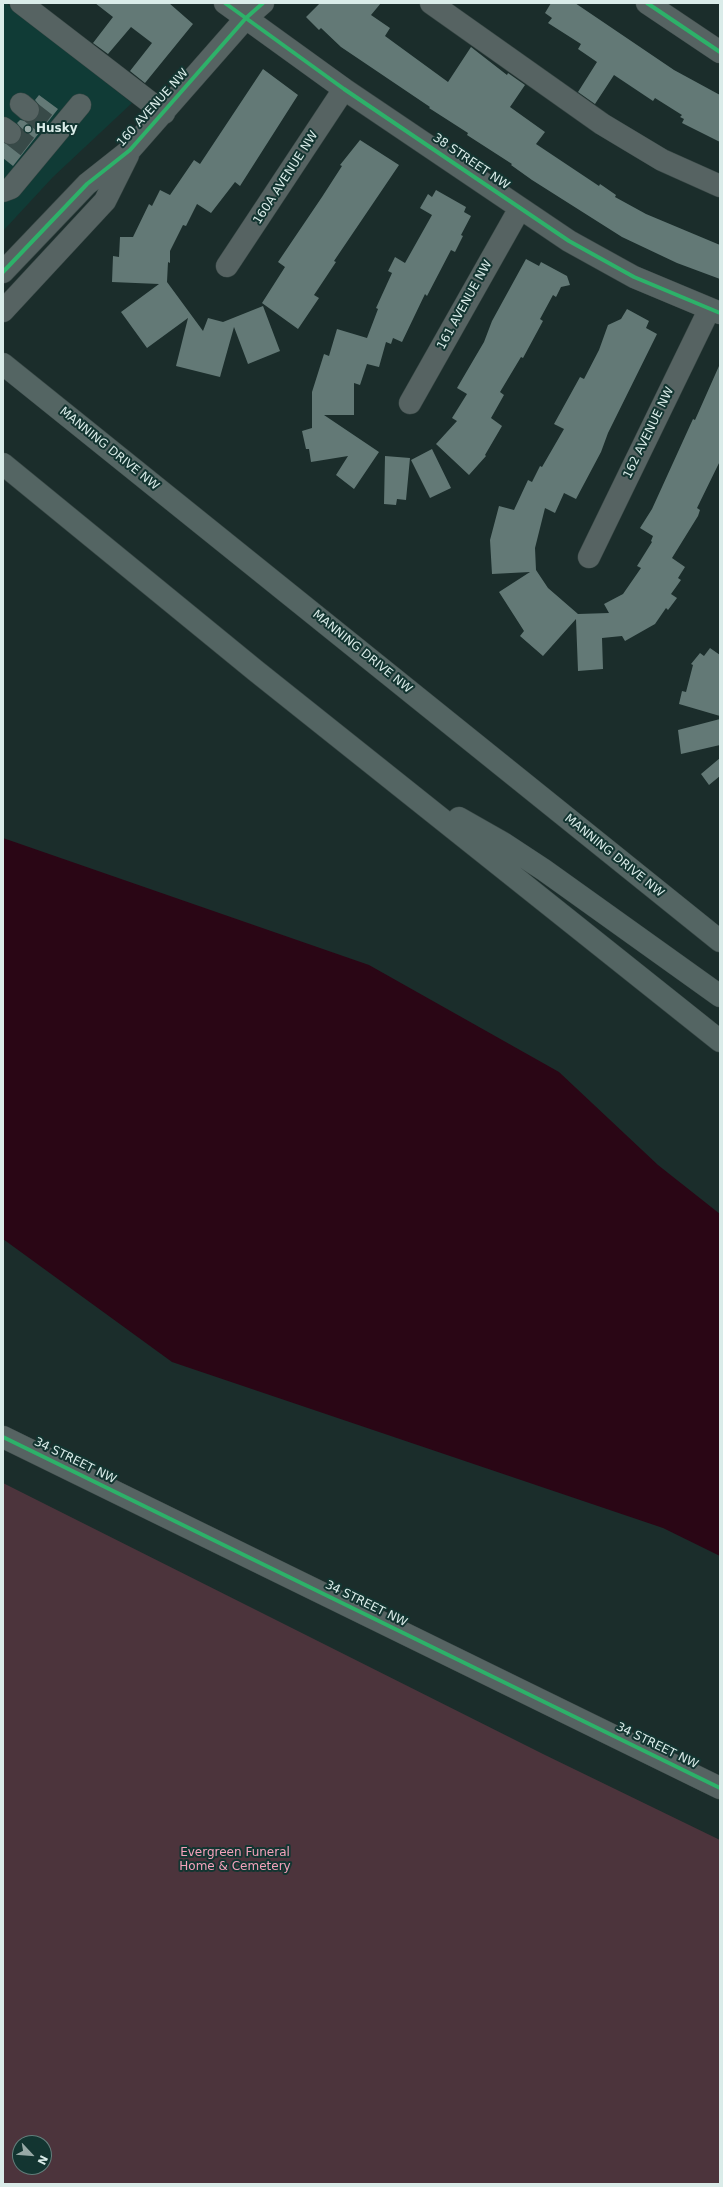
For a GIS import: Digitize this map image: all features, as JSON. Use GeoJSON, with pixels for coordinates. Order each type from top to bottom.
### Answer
{"type":"FeatureCollection","features":[{"type":"Feature","properties":{"kind":"main road","name":"MANNING DRIVE NW"},"geometry":{"type":"LineString","coordinates":[[3,364],[720,941]]}},
{"type":"Feature","properties":{"kind":"main road"},"geometry":{"type":"LineString","coordinates":[[5,464],[249,666],[720,1041]]}},
{"type":"Feature","properties":{"kind":"main road"},"geometry":{"type":"LineString","coordinates":[[399,784],[504,843],[720,996]]}},
{"type":"Feature","properties":{"kind":"main road"},"geometry":{"type":"LineString","coordinates":[[674,904],[720,930]]}},
{"type":"Feature","properties":{"kind":"street"},"geometry":{"type":"LineString","coordinates":[[21,3],[164,113]]}},
{"type":"Feature","properties":{"kind":"street","name":"38 STREET NW"},"geometry":{"type":"LineString","coordinates":[[225,3],[344,89],[520,208],[604,261],[634,277],[714,311]]}},
{"type":"Feature","properties":{"kind":"street","name":"160 AVENUE NW"},"geometry":{"type":"LineString","coordinates":[[3,272],[87,184],[130,150],[246,18],[263,3]]}},
{"type":"Feature","properties":{"kind":"street"},"geometry":{"type":"LineString","coordinates":[[430,3],[602,124],[662,160],[720,186]]}},
{"type":"Feature","properties":{"kind":"street"},"geometry":{"type":"LineString","coordinates":[[647,3],[706,45],[720,52]]}},
{"type":"Feature","properties":{"kind":"street","name":"160A AVENUE NW"},"geometry":{"type":"LineString","coordinates":[[227,266],[344,89]]}},
{"type":"Feature","properties":{"kind":"street"},"geometry":{"type":"LineString","coordinates":[[7,189],[33,151],[52,128],[80,105]]}},
{"type":"Feature","properties":{"kind":"street","name":"160 AVENUE NW"},"geometry":{"type":"LineString","coordinates":[[3,311],[105,201],[130,150]]}},
{"type":"Feature","properties":{"kind":"street","name":"161 AVENUE NW"},"geometry":{"type":"LineString","coordinates":[[410,403],[520,208]]}},
{"type":"Feature","properties":{"kind":"street","name":"162 AVENUE NW"},"geometry":{"type":"LineString","coordinates":[[589,557],[714,311]]}},
{"type":"Feature","properties":{"kind":"street","name":"34 STREET NW"},"geometry":{"type":"LineString","coordinates":[[3,1437],[720,1788]]}},
{"type":"Feature","properties":{"kind":"shaded area"},"geometry":{"type":"Polygon","coordinates":[[[3,3],[6,3],[132,103],[53,177],[3,231],[3,3]]]}},
{"type":"Feature","properties":{"kind":"shaded area"},"geometry":{"type":"Polygon","coordinates":[[[3,838],[369,965],[559,1072],[658,1165],[720,1214],[720,1556],[663,1528],[172,1362],[3,1239],[3,838]]]}},
{"type":"Feature","properties":{"kind":"green space","name":"Evergreen Funeral Home & Cemetery"},"geometry":{"type":"Polygon","coordinates":[[[3,1483],[543,1754],[720,1840],[720,2184],[3,2184],[3,1483]]]}},
{"type":"Feature","properties":{"kind":"building"},"geometry":{"type":"Polygon","coordinates":[[[95,3],[169,3],[193,24],[145,83],[130,71],[152,43],[131,27],[108,54],[93,43],[113,17],[95,3]]]}},
{"type":"Feature","properties":{"kind":"building"},"geometry":{"type":"Polygon","coordinates":[[[320,3],[381,3],[371,15],[390,28],[385,36],[448,82],[471,47],[507,75],[508,73],[525,85],[510,107],[545,132],[536,144],[599,186],[600,184],[603,186],[616,195],[615,197],[646,214],[720,245],[720,279],[677,263],[622,237],[532,180],[511,165],[512,164],[467,135],[468,133],[341,47],[321,28],[319,30],[306,17],[320,3]]]}},
{"type":"Feature","properties":{"kind":"building"},"geometry":{"type":"Polygon","coordinates":[[[551,3],[575,3],[674,70],[720,95],[720,142],[682,123],[684,119],[680,117],[682,115],[655,98],[653,101],[614,75],[595,104],[578,92],[597,62],[578,49],[581,44],[548,23],[552,18],[545,13],[551,3]]]}},
{"type":"Feature","properties":{"kind":"building"},"geometry":{"type":"Polygon","coordinates":[[[263,69],[298,95],[240,186],[235,182],[211,213],[197,204],[186,226],[183,225],[170,251],[170,263],[168,262],[167,282],[203,331],[208,318],[223,322],[263,306],[280,351],[248,364],[234,327],[220,377],[176,366],[188,318],[147,348],[121,312],[159,284],[112,282],[113,256],[119,257],[120,237],[133,237],[149,204],[152,206],[160,190],[170,195],[194,160],[200,164],[263,69]]]}},
{"type":"Feature","properties":{"kind":"building","name":"Husky"},"geometry":{"type":"Polygon","coordinates":[[[39,95],[58,109],[13,166],[3,158],[3,143],[15,144],[20,140],[21,128],[17,123],[20,120],[32,122],[38,118],[40,106],[35,100],[39,95]]]}},
{"type":"Feature","properties":{"kind":"building"},"geometry":{"type":"Polygon","coordinates":[[[360,140],[399,165],[334,261],[336,262],[314,295],[319,298],[298,329],[262,303],[285,267],[278,262],[342,166],[340,165],[360,140]]]}},
{"type":"Feature","properties":{"kind":"building"},"geometry":{"type":"Polygon","coordinates":[[[436,190],[466,207],[464,212],[471,216],[461,235],[463,236],[455,252],[451,250],[427,296],[425,294],[402,342],[393,338],[391,344],[386,342],[379,367],[367,364],[360,385],[354,383],[354,415],[324,415],[379,452],[354,489],[336,475],[348,456],[311,462],[309,449],[306,449],[302,431],[312,428],[312,392],[324,354],[329,356],[337,329],[367,338],[378,309],[376,308],[392,273],[388,271],[395,257],[405,263],[432,215],[420,208],[428,194],[432,197],[436,190]]]}},
{"type":"Feature","properties":{"kind":"building"},"geometry":{"type":"Polygon","coordinates":[[[526,259],[539,266],[541,262],[567,276],[570,285],[561,287],[556,297],[553,295],[540,319],[543,321],[523,358],[521,357],[500,392],[504,395],[491,418],[502,426],[485,455],[486,456],[469,475],[436,444],[457,421],[452,418],[467,394],[457,388],[484,342],[492,321],[526,259]]]}},
{"type":"Feature","properties":{"kind":"building"},"geometry":{"type":"Polygon","coordinates":[[[627,309],[649,321],[646,328],[657,334],[608,433],[601,452],[576,499],[564,493],[555,513],[545,508],[535,548],[536,570],[548,588],[578,614],[609,613],[604,604],[623,594],[641,568],[637,566],[652,542],[653,536],[640,528],[652,509],[719,366],[720,461],[697,508],[700,510],[698,516],[672,558],[685,567],[678,578],[681,580],[671,594],[677,598],[668,610],[666,608],[655,624],[625,641],[622,636],[602,638],[603,669],[578,671],[576,619],[543,656],[520,636],[524,631],[499,592],[530,572],[492,574],[490,540],[499,506],[514,510],[528,480],[532,482],[540,466],[542,467],[564,429],[554,424],[580,377],[584,379],[599,350],[608,325],[621,319],[627,309]]]}},
{"type":"Feature","properties":{"kind":"building"},"geometry":{"type":"Polygon","coordinates":[[[432,449],[451,488],[430,498],[411,460],[432,449]]]}},
{"type":"Feature","properties":{"kind":"building"},"geometry":{"type":"Polygon","coordinates":[[[385,456],[410,458],[406,500],[397,499],[396,505],[384,504],[385,456]]]}},
{"type":"Feature","properties":{"kind":"building"},"geometry":{"type":"Polygon","coordinates":[[[710,648],[720,655],[720,716],[679,704],[682,691],[686,692],[693,665],[691,664],[700,653],[704,656],[710,648]]]}},
{"type":"Feature","properties":{"kind":"building"},"geometry":{"type":"Polygon","coordinates":[[[720,719],[720,745],[681,754],[678,730],[720,719]]]}},
{"type":"Feature","properties":{"kind":"building"},"geometry":{"type":"Polygon","coordinates":[[[720,758],[720,776],[709,785],[701,774],[720,758]]]}},
{"type":"Feature","properties":{"kind":"tunnel"},"geometry":{"type":"LineString","coordinates":[[28,110],[46,124]]}},
{"type":"Feature","properties":{"kind":"tunnel"},"geometry":{"type":"LineString","coordinates":[[10,133],[28,147]]}},
{"type":"Feature","properties":{"kind":"cycle path"},"geometry":{"type":"LineString","coordinates":[[225,3],[344,89],[569,241],[634,277],[720,313]]}},
{"type":"Feature","properties":{"kind":"cycle path"},"geometry":{"type":"LineString","coordinates":[[3,272],[87,184],[130,150],[246,18],[263,3]]}},
{"type":"Feature","properties":{"kind":"cycle path"},"geometry":{"type":"LineString","coordinates":[[647,3],[720,52]]}},
{"type":"Feature","properties":{"kind":"cycle path"},"geometry":{"type":"LineString","coordinates":[[3,1437],[720,1788]]}},
{"type":"Feature","properties":{"kind":"place","name":"Husky"},"geometry":{"type":"Point","coordinates":[28,129]}}]}
